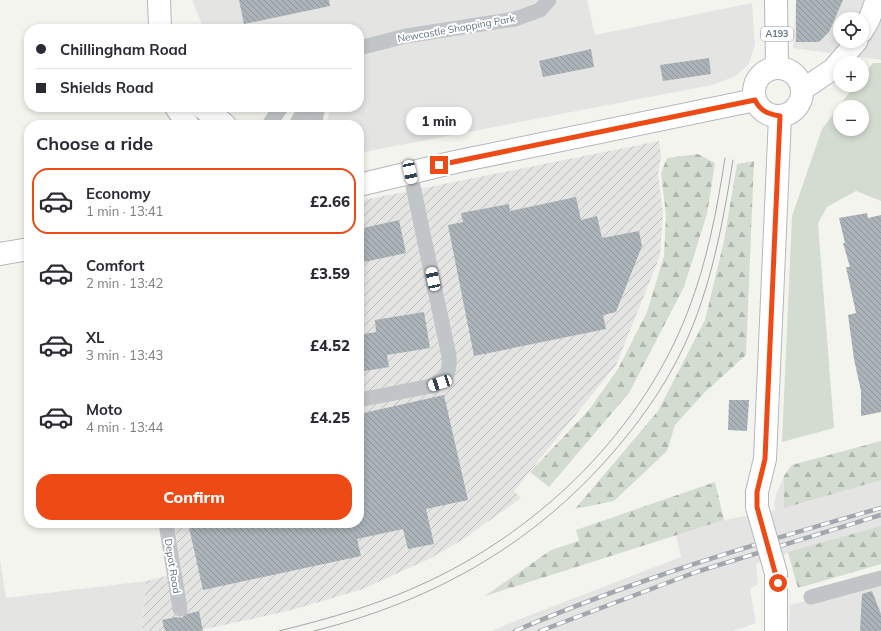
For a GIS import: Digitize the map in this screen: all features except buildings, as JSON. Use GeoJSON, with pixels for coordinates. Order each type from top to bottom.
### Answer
{"type":"FeatureCollection","features":[{"type":"Feature","properties":{"kind":"main road"},"geometry":{"type":"LineString","coordinates":[[160,0],[160,24]]}},
{"type":"Feature","properties":{"kind":"main road","name":"A193"},"geometry":{"type":"LineString","coordinates":[[776,0],[777,67]]}},
{"type":"Feature","properties":{"kind":"main road"},"geometry":{"type":"LineString","coordinates":[[869,20],[876,0]]}},
{"type":"Feature","properties":{"kind":"main road"},"geometry":{"type":"LineString","coordinates":[[802,90],[833,69],[851,48]]}},
{"type":"Feature","properties":{"kind":"main road"},"geometry":{"type":"LineString","coordinates":[[777,67],[786,68],[793,72],[798,78],[802,90],[800,102],[797,107],[793,111],[780,116],[767,113],[762,110],[755,100],[754,87],[763,72],[777,67]]}},
{"type":"Feature","properties":{"kind":"main road"},"geometry":{"type":"LineString","coordinates":[[364,180],[402,174],[755,100]]}},
{"type":"Feature","properties":{"kind":"main road"},"geometry":{"type":"LineString","coordinates":[[208,112],[219,120]]}},
{"type":"Feature","properties":{"kind":"main road"},"geometry":{"type":"LineString","coordinates":[[776,631],[776,573],[757,507],[757,492],[765,459],[780,116]]}},
{"type":"Feature","properties":{"kind":"main road"},"geometry":{"type":"LineString","coordinates":[[0,254],[24,250]]}},
{"type":"Feature","properties":{"kind":"street","name":"Newcastle Shopping Park"},"geometry":{"type":"LineString","coordinates":[[364,47],[406,36],[515,18],[540,10],[549,0]]}},
{"type":"Feature","properties":{"kind":"street"},"geometry":{"type":"LineString","coordinates":[[364,399],[431,386],[440,383],[448,373],[449,356],[402,174]]}},
{"type":"Feature","properties":{"kind":"street","name":"Depot Road"},"geometry":{"type":"LineString","coordinates":[[167,528],[180,609]]}},
{"type":"Feature","properties":{"kind":"street"},"geometry":{"type":"LineString","coordinates":[[811,597],[881,578]]}},
{"type":"Feature","properties":{"kind":"shaded area"},"geometry":{"type":"Polygon","coordinates":[[[192,0],[587,0],[595,35],[752,3],[755,44],[749,64],[736,76],[712,85],[364,152],[364,120],[327,120],[329,112],[364,112],[364,24],[202,24],[192,0]]]}},
{"type":"Feature","properties":{"kind":"shaded area"},"geometry":{"type":"Polygon","coordinates":[[[796,0],[881,0],[881,60],[869,58],[869,56],[852,56],[793,48],[796,0]]]}},
{"type":"Feature","properties":{"kind":"shaded area"},"geometry":{"type":"Polygon","coordinates":[[[659,141],[661,156],[658,174],[663,214],[660,256],[616,365],[514,491],[521,498],[462,540],[431,558],[363,589],[292,610],[197,631],[142,631],[146,581],[182,572],[175,528],[364,528],[364,200],[659,141]]]}},
{"type":"Feature","properties":{"kind":"shaded area"},"geometry":{"type":"Polygon","coordinates":[[[881,441],[881,564],[798,588],[788,553],[756,564],[758,584],[750,589],[756,623],[733,631],[492,631],[681,557],[676,535],[724,520],[775,510],[774,503],[777,492],[784,476],[792,465],[881,441]]]}},
{"type":"Feature","properties":{"kind":"shaded area"},"geometry":{"type":"Polygon","coordinates":[[[0,559],[6,598],[146,581],[142,631],[0,631],[0,559]]]}},
{"type":"Feature","properties":{"kind":"shaded area"},"geometry":{"type":"Polygon","coordinates":[[[881,582],[881,631],[789,631],[790,605],[881,582]]]}},
{"type":"Feature","properties":{"kind":"green space"},"geometry":{"type":"Polygon","coordinates":[[[873,63],[881,63],[881,201],[856,191],[827,207],[818,223],[834,428],[782,442],[792,216],[822,129],[833,114],[833,136],[869,136],[869,100],[844,100],[850,92],[869,92],[869,68],[873,63]]]}},
{"type":"Feature","properties":{"kind":"green space"},"geometry":{"type":"Polygon","coordinates":[[[698,154],[715,163],[707,214],[684,287],[629,393],[549,487],[530,472],[588,411],[618,369],[647,312],[664,256],[666,215],[661,173],[667,158],[698,154]]]}},
{"type":"Feature","properties":{"kind":"green space"},"geometry":{"type":"Polygon","coordinates":[[[754,161],[746,355],[704,393],[675,425],[667,451],[614,501],[575,509],[658,411],[705,320],[724,241],[737,164],[754,161]]]}},
{"type":"Feature","properties":{"kind":"green space"},"geometry":{"type":"Polygon","coordinates":[[[881,441],[881,480],[784,508],[784,476],[792,465],[881,441]]]}},
{"type":"Feature","properties":{"kind":"green space"},"geometry":{"type":"Polygon","coordinates":[[[715,482],[724,520],[485,596],[551,550],[579,541],[576,530],[715,482]]]}},
{"type":"Feature","properties":{"kind":"green space"},"geometry":{"type":"Polygon","coordinates":[[[881,526],[881,564],[798,588],[788,552],[881,526]]]}},
{"type":"Feature","properties":{"kind":"tram line"},"geometry":{"type":"LineString","coordinates":[[279,631],[356,610],[393,597],[429,581],[471,559],[511,533],[549,503],[584,470],[616,434],[644,396],[669,354],[688,311],[701,274],[719,197],[725,158]]}},
{"type":"Feature","properties":{"kind":"tram line"},"geometry":{"type":"LineString","coordinates":[[314,631],[359,618],[444,584],[483,562],[521,537],[556,509],[590,478],[621,443],[647,409],[663,385],[684,346],[702,301],[709,278],[725,207],[733,160]]}},
{"type":"Feature","properties":{"kind":"railway"},"geometry":{"type":"LineString","coordinates":[[515,631],[605,595],[650,579],[742,549],[881,508]]}},
{"type":"Feature","properties":{"kind":"railway"},"geometry":{"type":"LineString","coordinates":[[540,631],[696,572],[881,515]]}},
{"type":"Feature","properties":{"kind":"route"},"geometry":{"type":"LineString","coordinates":[[439,165],[646,124],[755,100],[757,105],[762,110],[773,115],[780,116],[765,459],[764,471],[757,492],[757,507],[778,583]]}}]}
